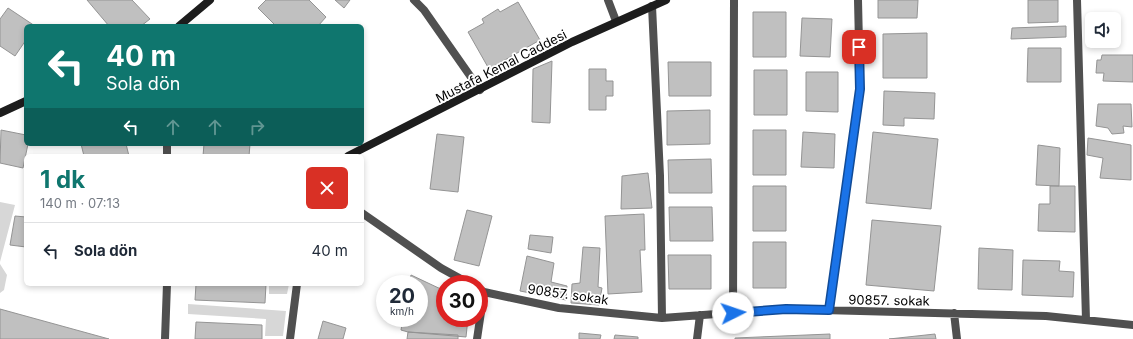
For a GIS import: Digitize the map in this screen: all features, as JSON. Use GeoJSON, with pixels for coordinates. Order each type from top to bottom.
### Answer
{"type":"FeatureCollection","features":[{"type":"Feature","properties":{"kind":"street"},"geometry":{"type":"LineString","coordinates":[[181,24],[210,0]]}},
{"type":"Feature","properties":{"kind":"street"},"geometry":{"type":"LineString","coordinates":[[414,0],[424,10],[480,90]]}},
{"type":"Feature","properties":{"kind":"street"},"geometry":{"type":"LineString","coordinates":[[608,0],[616,21]]}},
{"type":"Feature","properties":{"kind":"street","name":"Mustafa Kemal Caddesi"},"geometry":{"type":"LineString","coordinates":[[352,154],[616,21],[666,0]]}},
{"type":"Feature","properties":{"kind":"street"},"geometry":{"type":"LineString","coordinates":[[733,313],[734,0]]}},
{"type":"Feature","properties":{"kind":"street"},"geometry":{"type":"LineString","coordinates":[[829,310],[860,89],[858,0]]}},
{"type":"Feature","properties":{"kind":"street"},"geometry":{"type":"LineString","coordinates":[[1077,0],[1086,320]]}},
{"type":"Feature","properties":{"kind":"street"},"geometry":{"type":"LineString","coordinates":[[652,6],[660,176],[662,318]]}},
{"type":"Feature","properties":{"kind":"street"},"geometry":{"type":"LineString","coordinates":[[0,113],[24,102]]}},
{"type":"Feature","properties":{"kind":"street"},"geometry":{"type":"LineString","coordinates":[[364,214],[441,268],[454,275]]}},
{"type":"Feature","properties":{"kind":"street"},"geometry":{"type":"LineString","coordinates":[[166,339],[167,286]]}},
{"type":"Feature","properties":{"kind":"street"},"geometry":{"type":"LineString","coordinates":[[290,339],[297,286]]}},
{"type":"Feature","properties":{"kind":"street","name":"90857. sokak"},"geometry":{"type":"LineString","coordinates":[[488,292],[559,308],[662,318],[786,309],[1046,316],[1133,325]]}},
{"type":"Feature","properties":{"kind":"street"},"geometry":{"type":"LineString","coordinates":[[954,314],[956,339]]}},
{"type":"Feature","properties":{"kind":"street"},"geometry":{"type":"LineString","coordinates":[[697,339],[700,315]]}},
{"type":"Feature","properties":{"kind":"street"},"geometry":{"type":"LineString","coordinates":[[477,339],[478,327]]}},
{"type":"Feature","properties":{"kind":"shaded area"},"geometry":{"type":"Polygon","coordinates":[[[0,202],[15,205],[0,262],[0,202]]]}},
{"type":"Feature","properties":{"kind":"shaded area"},"geometry":{"type":"Polygon","coordinates":[[[0,264],[7,275],[4,290],[0,293],[0,264]]]}},
{"type":"Feature","properties":{"kind":"shaded area"},"geometry":{"type":"Polygon","coordinates":[[[269,286],[289,286],[287,294],[269,294],[269,286]]]}},
{"type":"Feature","properties":{"kind":"shaded area"},"geometry":{"type":"Polygon","coordinates":[[[188,304],[286,311],[283,336],[265,336],[266,319],[188,314],[188,304]]]}},
{"type":"Feature","properties":{"kind":"building"},"geometry":{"type":"Polygon","coordinates":[[[87,0],[132,0],[150,19],[144,24],[107,24],[87,0]]]}},
{"type":"Feature","properties":{"kind":"building"},"geometry":{"type":"Polygon","coordinates":[[[266,0],[309,0],[326,17],[320,24],[274,24],[258,8],[266,0]]]}},
{"type":"Feature","properties":{"kind":"building"},"geometry":{"type":"Polygon","coordinates":[[[335,0],[350,0],[344,8],[335,0]]]}},
{"type":"Feature","properties":{"kind":"building"},"geometry":{"type":"Polygon","coordinates":[[[878,0],[918,0],[917,18],[878,18],[878,0]]]}},
{"type":"Feature","properties":{"kind":"building"},"geometry":{"type":"Polygon","coordinates":[[[1028,0],[1058,0],[1058,22],[1028,23],[1028,0]]]}},
{"type":"Feature","properties":{"kind":"building"},"geometry":{"type":"Polygon","coordinates":[[[518,2],[540,40],[489,69],[468,32],[484,23],[482,19],[498,9],[500,12],[518,2]]]}},
{"type":"Feature","properties":{"kind":"building"},"geometry":{"type":"Polygon","coordinates":[[[8,8],[32,24],[24,24],[24,43],[15,56],[0,46],[0,19],[8,8]]]}},
{"type":"Feature","properties":{"kind":"building"},"geometry":{"type":"Polygon","coordinates":[[[753,12],[786,12],[786,57],[753,57],[753,12]]]}},
{"type":"Feature","properties":{"kind":"building"},"geometry":{"type":"Polygon","coordinates":[[[802,18],[832,19],[830,57],[800,56],[802,18]]]}},
{"type":"Feature","properties":{"kind":"building"},"geometry":{"type":"Polygon","coordinates":[[[1066,26],[1066,37],[1011,39],[1012,28],[1066,26]]]}},
{"type":"Feature","properties":{"kind":"building"},"geometry":{"type":"Polygon","coordinates":[[[927,33],[927,78],[883,78],[883,34],[927,33]]]}},
{"type":"Feature","properties":{"kind":"building"},"geometry":{"type":"Polygon","coordinates":[[[1028,48],[1061,48],[1061,82],[1027,82],[1028,48]]]}},
{"type":"Feature","properties":{"kind":"building"},"geometry":{"type":"Polygon","coordinates":[[[1102,55],[1133,55],[1133,82],[1103,81],[1104,73],[1096,73],[1097,60],[1101,60],[1102,55]]]}},
{"type":"Feature","properties":{"kind":"building"},"geometry":{"type":"Polygon","coordinates":[[[552,61],[550,123],[532,122],[533,69],[552,61]]]}},
{"type":"Feature","properties":{"kind":"building"},"geometry":{"type":"Polygon","coordinates":[[[668,62],[711,62],[711,96],[669,96],[668,62]]]}},
{"type":"Feature","properties":{"kind":"building"},"geometry":{"type":"Polygon","coordinates":[[[589,69],[606,69],[606,81],[613,81],[613,96],[606,96],[606,110],[589,110],[589,69]]]}},
{"type":"Feature","properties":{"kind":"building"},"geometry":{"type":"Polygon","coordinates":[[[754,70],[787,70],[787,115],[754,115],[754,70]]]}},
{"type":"Feature","properties":{"kind":"building"},"geometry":{"type":"Polygon","coordinates":[[[806,72],[838,72],[838,112],[806,111],[806,72]]]}},
{"type":"Feature","properties":{"kind":"building"},"geometry":{"type":"Polygon","coordinates":[[[884,91],[935,93],[934,119],[904,118],[904,126],[883,125],[884,91]]]}},
{"type":"Feature","properties":{"kind":"building"},"geometry":{"type":"Polygon","coordinates":[[[1098,104],[1131,104],[1132,127],[1123,126],[1124,133],[1112,134],[1108,128],[1096,126],[1098,104]]]}},
{"type":"Feature","properties":{"kind":"building"},"geometry":{"type":"Polygon","coordinates":[[[710,110],[710,144],[667,145],[667,111],[710,110]]]}},
{"type":"Feature","properties":{"kind":"building"},"geometry":{"type":"Polygon","coordinates":[[[1,130],[24,135],[24,146],[28,146],[26,154],[24,154],[23,168],[0,163],[1,130]]]}},
{"type":"Feature","properties":{"kind":"building"},"geometry":{"type":"Polygon","coordinates":[[[753,130],[786,130],[786,175],[753,175],[753,130]]]}},
{"type":"Feature","properties":{"kind":"building"},"geometry":{"type":"Polygon","coordinates":[[[803,132],[835,134],[834,168],[801,167],[803,132]]]}},
{"type":"Feature","properties":{"kind":"building"},"geometry":{"type":"Polygon","coordinates":[[[873,132],[938,139],[931,209],[866,203],[873,132]]]}},
{"type":"Feature","properties":{"kind":"building"},"geometry":{"type":"Polygon","coordinates":[[[437,134],[464,137],[458,192],[430,189],[437,134]]]}},
{"type":"Feature","properties":{"kind":"building"},"geometry":{"type":"Polygon","coordinates":[[[1088,138],[1131,145],[1131,180],[1100,178],[1103,158],[1087,155],[1088,138]]]}},
{"type":"Feature","properties":{"kind":"building"},"geometry":{"type":"Polygon","coordinates":[[[1038,145],[1060,148],[1059,186],[1036,185],[1038,145]]]}},
{"type":"Feature","properties":{"kind":"building"},"geometry":{"type":"Polygon","coordinates":[[[82,146],[126,146],[128,154],[84,154],[82,146]]]}},
{"type":"Feature","properties":{"kind":"building"},"geometry":{"type":"Polygon","coordinates":[[[204,146],[250,146],[249,154],[203,154],[204,146]]]}},
{"type":"Feature","properties":{"kind":"building"},"geometry":{"type":"Polygon","coordinates":[[[711,159],[712,193],[669,193],[668,160],[711,159]]]}},
{"type":"Feature","properties":{"kind":"building"},"geometry":{"type":"Polygon","coordinates":[[[648,173],[652,208],[621,209],[622,176],[648,173]]]}},
{"type":"Feature","properties":{"kind":"building"},"geometry":{"type":"Polygon","coordinates":[[[753,186],[786,186],[786,231],[753,231],[753,186]]]}},
{"type":"Feature","properties":{"kind":"building"},"geometry":{"type":"Polygon","coordinates":[[[1050,186],[1075,186],[1075,232],[1038,231],[1039,204],[1050,204],[1050,186]]]}},
{"type":"Feature","properties":{"kind":"building"},"geometry":{"type":"Polygon","coordinates":[[[669,207],[712,207],[713,241],[670,241],[669,207]]]}},
{"type":"Feature","properties":{"kind":"building"},"geometry":{"type":"Polygon","coordinates":[[[467,210],[492,216],[479,266],[454,260],[467,210]]]}},
{"type":"Feature","properties":{"kind":"building"},"geometry":{"type":"Polygon","coordinates":[[[644,214],[645,250],[640,250],[642,292],[608,294],[605,216],[644,214]]]}},
{"type":"Feature","properties":{"kind":"building"},"geometry":{"type":"Polygon","coordinates":[[[15,216],[24,217],[24,247],[10,245],[15,216]]]}},
{"type":"Feature","properties":{"kind":"building"},"geometry":{"type":"Polygon","coordinates":[[[872,220],[941,226],[934,291],[866,285],[872,220]]]}},
{"type":"Feature","properties":{"kind":"building"},"geometry":{"type":"Polygon","coordinates":[[[530,235],[553,237],[551,253],[528,249],[530,235]]]}},
{"type":"Feature","properties":{"kind":"building"},"geometry":{"type":"Polygon","coordinates":[[[753,242],[786,242],[786,288],[753,288],[753,242]]]}},
{"type":"Feature","properties":{"kind":"building"},"geometry":{"type":"Polygon","coordinates":[[[583,247],[600,248],[598,287],[602,288],[599,305],[571,303],[572,284],[580,283],[583,247]]]}},
{"type":"Feature","properties":{"kind":"building"},"geometry":{"type":"Polygon","coordinates":[[[979,248],[1013,250],[1012,290],[978,289],[979,248]]]}},
{"type":"Feature","properties":{"kind":"building"},"geometry":{"type":"Polygon","coordinates":[[[668,255],[711,255],[711,289],[669,289],[668,255]]]}},
{"type":"Feature","properties":{"kind":"building"},"geometry":{"type":"Polygon","coordinates":[[[527,256],[554,263],[551,282],[567,286],[566,300],[520,291],[527,256]]]}},
{"type":"Feature","properties":{"kind":"building"},"geometry":{"type":"Polygon","coordinates":[[[1023,260],[1060,261],[1059,271],[1074,272],[1073,297],[1022,295],[1023,260]]]}},
{"type":"Feature","properties":{"kind":"building"},"geometry":{"type":"Polygon","coordinates":[[[428,283],[436,287],[436,327],[467,327],[466,337],[408,332],[401,330],[402,327],[428,327],[428,283]]]}},
{"type":"Feature","properties":{"kind":"building"},"geometry":{"type":"Polygon","coordinates":[[[196,286],[266,286],[265,303],[195,300],[196,286]]]}},
{"type":"Feature","properties":{"kind":"building"},"geometry":{"type":"Polygon","coordinates":[[[0,309],[109,339],[0,339],[0,309]]]}},
{"type":"Feature","properties":{"kind":"building"},"geometry":{"type":"Polygon","coordinates":[[[323,321],[346,328],[343,339],[318,339],[323,321]]]}},
{"type":"Feature","properties":{"kind":"building"},"geometry":{"type":"Polygon","coordinates":[[[196,322],[262,325],[262,339],[195,339],[196,322]]]}},
{"type":"Feature","properties":{"kind":"building"},"geometry":{"type":"Polygon","coordinates":[[[408,332],[458,335],[458,339],[407,339],[408,332]]]}},
{"type":"Feature","properties":{"kind":"building"},"geometry":{"type":"Polygon","coordinates":[[[579,333],[601,335],[600,339],[579,339],[579,333]]]}},
{"type":"Feature","properties":{"kind":"building"},"geometry":{"type":"Polygon","coordinates":[[[830,334],[830,339],[735,339],[735,338],[830,334]]]}},
{"type":"Feature","properties":{"kind":"building"},"geometry":{"type":"Polygon","coordinates":[[[935,334],[936,339],[889,339],[935,334]]]}},
{"type":"Feature","properties":{"kind":"building"},"geometry":{"type":"Polygon","coordinates":[[[615,335],[638,337],[638,339],[614,339],[615,335]]]}},
{"type":"Feature","properties":{"kind":"route"},"geometry":{"type":"LineString","coordinates":[[733,313],[786,309],[829,310],[860,89],[859,47]]}}]}
